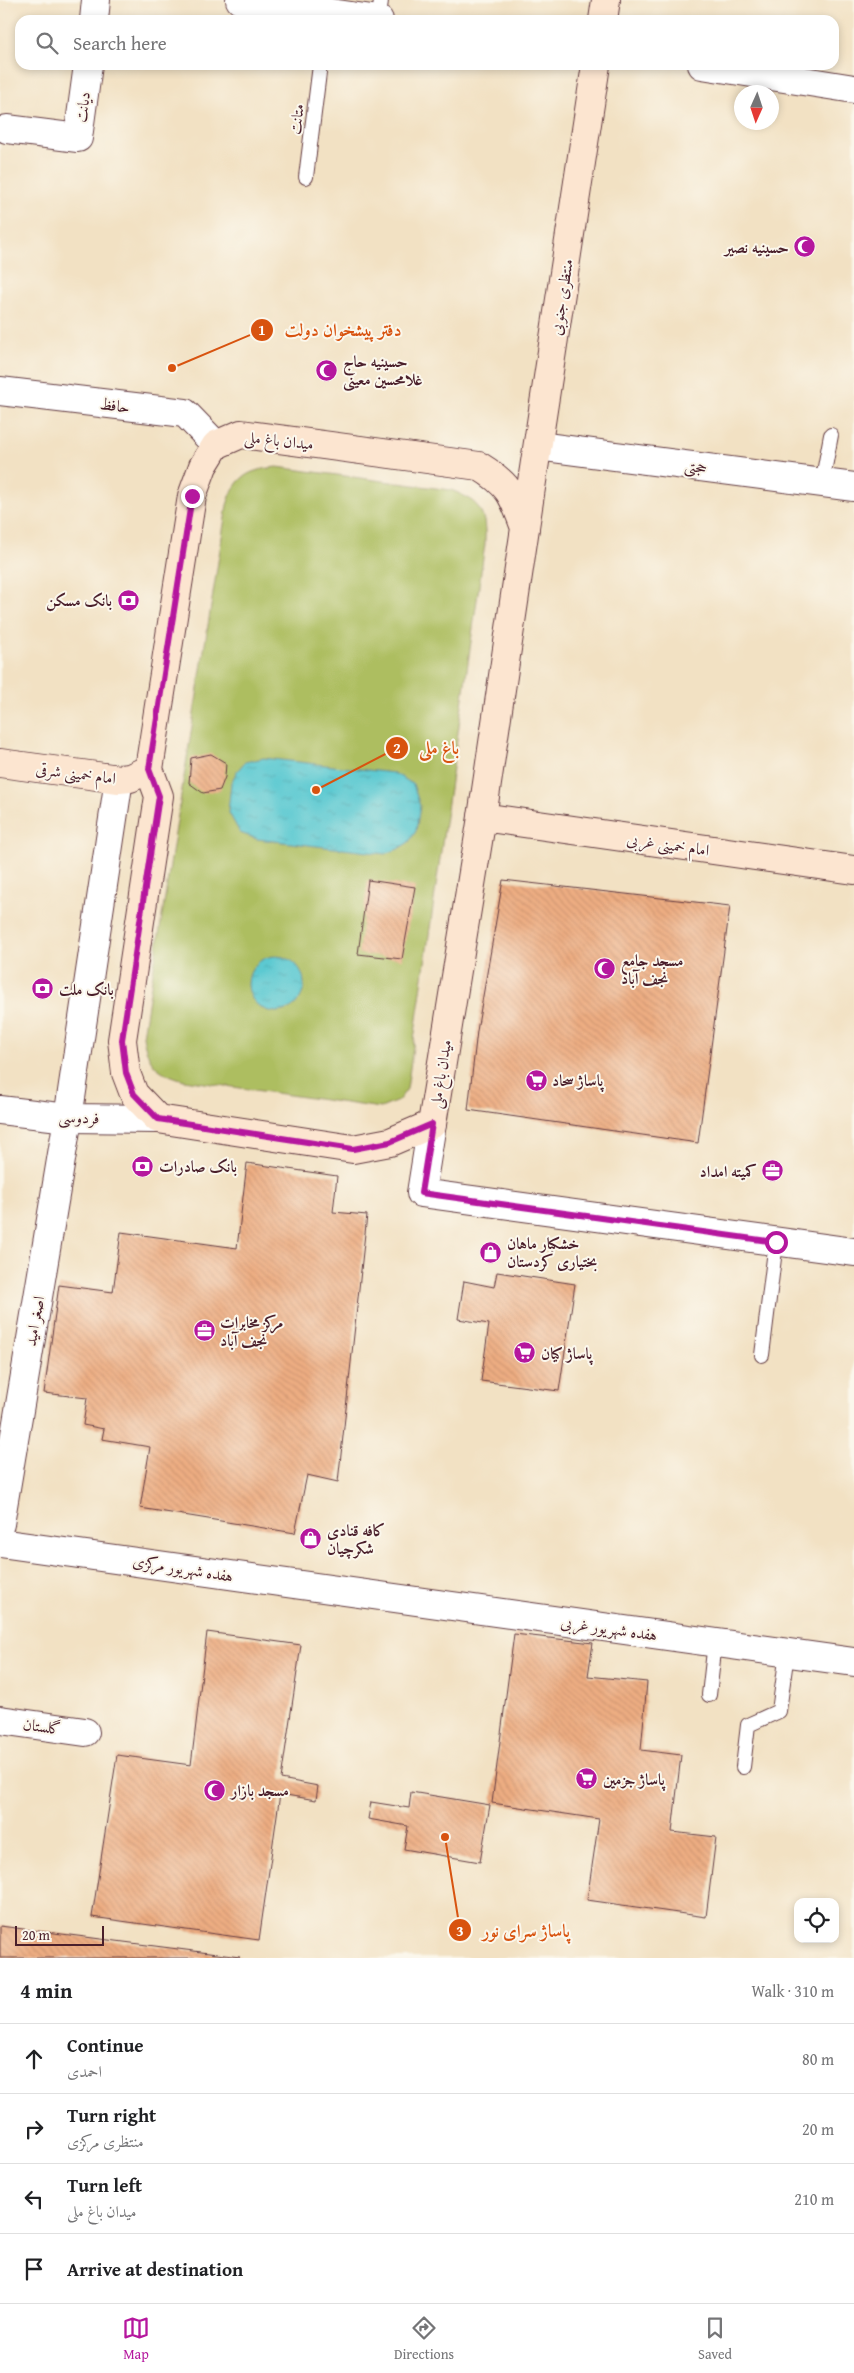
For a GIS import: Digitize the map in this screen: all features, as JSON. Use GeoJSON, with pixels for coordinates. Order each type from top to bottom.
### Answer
{"type":"FeatureCollection","features":[{"type":"Feature","properties":{"kind":"main road"},"geometry":{"type":"LineString","coordinates":[[604,15],[606,0]]}},
{"type":"Feature","properties":{"kind":"main road","name":"منتظری جنوبی"},"geometry":{"type":"LineString","coordinates":[[525,528],[595,70]]}},
{"type":"Feature","properties":{"kind":"main road","name":"میدان باغ ملی"},"geometry":{"type":"LineString","coordinates":[[158,1119],[353,1149],[390,1142],[432,1124],[482,817],[525,528],[514,497],[499,478],[478,466],[241,434],[216,445]]}},
{"type":"Feature","properties":{"kind":"main road"},"geometry":{"type":"LineString","coordinates":[[158,1119],[134,1094],[126,1073],[122,1040],[159,796],[149,769],[192,496],[203,466],[216,445]]}},
{"type":"Feature","properties":{"kind":"main road","name":"امام خمینی شرقی"},"geometry":{"type":"LineString","coordinates":[[0,763],[120,779],[130,778],[149,769]]}},
{"type":"Feature","properties":{"kind":"main road","name":"امام خمینی غربی"},"geometry":{"type":"LineString","coordinates":[[482,817],[854,870]]}},
{"type":"Feature","properties":{"kind":"street"},"geometry":{"type":"LineString","coordinates":[[94,15],[96,0]]}},
{"type":"Feature","properties":{"kind":"street"},"geometry":{"type":"LineString","coordinates":[[240,0],[321,15]]}},
{"type":"Feature","properties":{"kind":"street","name":"دیانت"},"geometry":{"type":"LineString","coordinates":[[7,129],[78,138],[87,70]]}},
{"type":"Feature","properties":{"kind":"street"},"geometry":{"type":"LineString","coordinates":[[734,70],[854,89]]}},
{"type":"Feature","properties":{"kind":"street","name":"حافظ"},"geometry":{"type":"LineString","coordinates":[[0,391],[185,413],[216,445]]}},
{"type":"Feature","properties":{"kind":"street","name":"حجتی"},"geometry":{"type":"LineString","coordinates":[[538,446],[854,487]]}},
{"type":"Feature","properties":{"kind":"street","name":"اصغر امید"},"geometry":{"type":"LineString","coordinates":[[0,1524],[68,1118],[120,779]]}},
{"type":"Feature","properties":{"kind":"street","name":"فردوسی"},"geometry":{"type":"LineString","coordinates":[[0,1110],[68,1118],[158,1119]]}},
{"type":"Feature","properties":{"kind":"street"},"geometry":{"type":"LineString","coordinates":[[432,1124],[421,1193],[854,1252]]}},
{"type":"Feature","properties":{"kind":"street","name":"هفده شهریور مرکزی"},"geometry":{"type":"LineString","coordinates":[[0,1543],[365,1594]]}},
{"type":"Feature","properties":{"kind":"street","name":"هفده شهریور غربی"},"geometry":{"type":"LineString","coordinates":[[365,1594],[854,1662]]}},
{"type":"Feature","properties":{"kind":"street","name":"گلستان"},"geometry":{"type":"LineString","coordinates":[[0,1720],[85,1732]]}},
{"type":"Feature","properties":{"kind":"lane"},"geometry":{"type":"LineString","coordinates":[[380,15],[381,0]]}},
{"type":"Feature","properties":{"kind":"lane","name":"متانت"},"geometry":{"type":"LineString","coordinates":[[306,177],[319,70]]}},
{"type":"Feature","properties":{"kind":"lane"},"geometry":{"type":"LineString","coordinates":[[822,483],[831,435]]}},
{"type":"Feature","properties":{"kind":"lane"},"geometry":{"type":"LineString","coordinates":[[762,1355],[776,1242]]}},
{"type":"Feature","properties":{"kind":"lane"},"geometry":{"type":"LineString","coordinates":[[709,1695],[715,1642]]}},
{"type":"Feature","properties":{"kind":"lane"},"geometry":{"type":"LineString","coordinates":[[743,1767],[748,1724],[779,1711],[787,1653]]}},
{"type":"Feature","properties":{"kind":"green space"},"geometry":{"type":"Polygon","coordinates":[[[277,467],[451,490],[470,499],[476,504],[483,516],[485,544],[407,1089],[398,1101],[381,1108],[184,1080],[167,1074],[155,1066],[148,1054],[143,1036],[227,505],[235,487],[245,476],[258,470],[277,467]]]}},
{"type":"Feature","properties":{"kind":"water"},"geometry":{"type":"Polygon","coordinates":[[[264,758],[394,773],[413,784],[420,806],[416,831],[409,842],[385,854],[257,839],[240,833],[228,811],[231,783],[237,771],[245,762],[264,758]]]}},
{"type":"Feature","properties":{"kind":"water"},"geometry":{"type":"Polygon","coordinates":[[[276,956],[287,958],[296,964],[302,973],[304,984],[302,995],[296,1004],[287,1010],[276,1012],[265,1010],[256,1004],[250,995],[248,984],[250,973],[256,964],[265,958],[276,956]]]}},
{"type":"Feature","properties":{"kind":"building"},"geometry":{"type":"Polygon","coordinates":[[[211,754],[226,763],[225,777],[220,790],[203,793],[189,783],[191,758],[211,754]]]}},
{"type":"Feature","properties":{"kind":"building"},"geometry":{"type":"Polygon","coordinates":[[[368,880],[415,887],[402,959],[358,954],[368,880]]]}},
{"type":"Feature","properties":{"kind":"building","name":"مسجد جامع نجف آباد"},"geometry":{"type":"Polygon","coordinates":[[[503,880],[730,906],[698,1143],[468,1110],[477,1031],[503,880]]]}},
{"type":"Feature","properties":{"kind":"building","name":"مرکز مخابرات نجف آباد"},"geometry":{"type":"Polygon","coordinates":[[[247,1163],[337,1176],[333,1212],[367,1215],[338,1482],[307,1475],[295,1533],[140,1508],[150,1447],[102,1439],[104,1429],[83,1425],[87,1398],[44,1393],[59,1285],[113,1292],[121,1232],[237,1248],[247,1163]]]}},
{"type":"Feature","properties":{"kind":"building","name":"پاساژ کیان"},"geometry":{"type":"Polygon","coordinates":[[[497,1272],[575,1284],[559,1391],[481,1381],[489,1324],[458,1319],[464,1281],[494,1287],[497,1272]]]}},
{"type":"Feature","properties":{"kind":"building","name":"مسجد بازار"},"geometry":{"type":"Polygon","coordinates":[[[207,1632],[301,1645],[281,1779],[318,1786],[316,1800],[280,1794],[259,1940],[92,1917],[117,1755],[191,1765],[207,1632]]]}},
{"type":"Feature","properties":{"kind":"building","name":"پاساژ جزمین"},"geometry":{"type":"Polygon","coordinates":[[[514,1634],[593,1643],[588,1676],[647,1682],[641,1750],[681,1755],[672,1832],[716,1837],[706,1917],[587,1900],[599,1819],[492,1803],[514,1634]]]}},
{"type":"Feature","properties":{"kind":"building"},"geometry":{"type":"Polygon","coordinates":[[[411,1792],[490,1805],[480,1862],[404,1849],[408,1826],[368,1819],[371,1802],[409,1808],[411,1792]]]}},
{"type":"Feature","properties":{"kind":"building"},"geometry":{"type":"Polygon","coordinates":[[[0,1926],[240,1957],[0,1958],[0,1926]]]}},
{"type":"Feature","properties":{"kind":"place","name":"حسینیه نصیر"},"geometry":{"type":"Point","coordinates":[805,247]}},
{"type":"Feature","properties":{"kind":"place","name":"دفتر پیشخوان دولت"},"geometry":{"type":"Point","coordinates":[172,368]}},
{"type":"Feature","properties":{"kind":"place","name":"حسینیه حاج غلامحسین معینی"},"geometry":{"type":"Point","coordinates":[327,370]}},
{"type":"Feature","properties":{"kind":"place","name":"بانک مسکن"},"geometry":{"type":"Point","coordinates":[128,600]}},
{"type":"Feature","properties":{"kind":"place","name":"باغ ملی"},"geometry":{"type":"Point","coordinates":[316,790]}},
{"type":"Feature","properties":{"kind":"place","name":"مسجد جامع نجف آباد"},"geometry":{"type":"Point","coordinates":[605,969]}},
{"type":"Feature","properties":{"kind":"place","name":"بانک ملت"},"geometry":{"type":"Point","coordinates":[43,989]}},
{"type":"Feature","properties":{"kind":"place","name":"پاساژ سحاد"},"geometry":{"type":"Point","coordinates":[536,1080]}},
{"type":"Feature","properties":{"kind":"place","name":"بانک صادرات"},"geometry":{"type":"Point","coordinates":[143,1166]}},
{"type":"Feature","properties":{"kind":"place","name":"کمیته امداد"},"geometry":{"type":"Point","coordinates":[773,1171]}},
{"type":"Feature","properties":{"kind":"place","name":"خشکبار ماهان بختیاری کردستان"},"geometry":{"type":"Point","coordinates":[491,1252]}},
{"type":"Feature","properties":{"kind":"place","name":"مرکز مخابرات نجف آباد"},"geometry":{"type":"Point","coordinates":[204,1331]}},
{"type":"Feature","properties":{"kind":"place","name":"پاساژ کیان"},"geometry":{"type":"Point","coordinates":[525,1353]}},
{"type":"Feature","properties":{"kind":"place","name":"کافه قنادی شکرچیان"},"geometry":{"type":"Point","coordinates":[311,1539]}},
{"type":"Feature","properties":{"kind":"place","name":"پاساژ جزمین"},"geometry":{"type":"Point","coordinates":[587,1779]}},
{"type":"Feature","properties":{"kind":"place","name":"مسجد بازار"},"geometry":{"type":"Point","coordinates":[215,1790]}},
{"type":"Feature","properties":{"kind":"place","name":"پاساژ سرای نور"},"geometry":{"type":"Point","coordinates":[445,1837]}},
{"type":"Feature","properties":{"kind":"route"},"geometry":{"type":"LineString","coordinates":[[192,496],[149,769],[159,796],[122,1040],[126,1073],[134,1094],[158,1119],[353,1149],[390,1142],[432,1124],[421,1193],[776,1242]]}}]}
